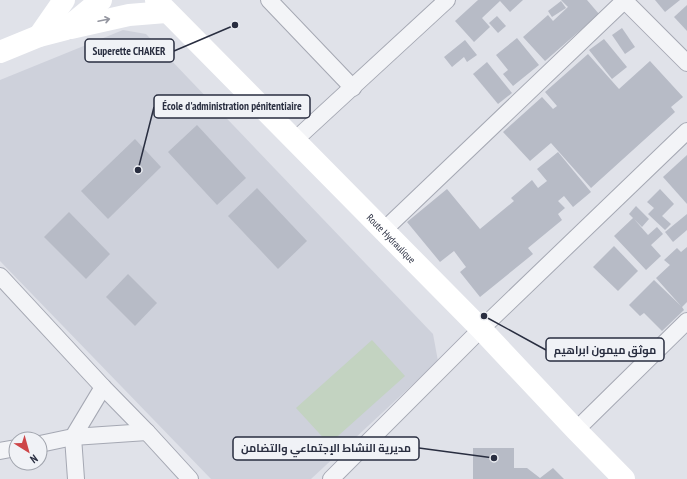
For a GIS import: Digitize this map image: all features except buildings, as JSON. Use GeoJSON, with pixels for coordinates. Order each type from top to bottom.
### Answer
{"type":"FeatureCollection","features":[{"type":"Feature","properties":{"kind":"main road"},"geometry":{"type":"LineString","coordinates":[[39,36],[63,0]]}},
{"type":"Feature","properties":{"kind":"main road"},"geometry":{"type":"LineString","coordinates":[[66,29],[101,0]]}},
{"type":"Feature","properties":{"kind":"main road"},"geometry":{"type":"LineString","coordinates":[[0,52],[39,36],[161,6]]}},
{"type":"Feature","properties":{"kind":"main road","name":"Route Hydraulique"},"geometry":{"type":"LineString","coordinates":[[161,6],[481,329],[624,479]]}},
{"type":"Feature","properties":{"kind":"street"},"geometry":{"type":"LineString","coordinates":[[269,0],[353,88]]}},
{"type":"Feature","properties":{"kind":"street"},"geometry":{"type":"LineString","coordinates":[[295,140],[447,0]]}},
{"type":"Feature","properties":{"kind":"street"},"geometry":{"type":"LineString","coordinates":[[384,230],[625,0],[687,63]]}},
{"type":"Feature","properties":{"kind":"street"},"geometry":{"type":"LineString","coordinates":[[331,479],[481,329],[687,131]]}},
{"type":"Feature","properties":{"kind":"street"},"geometry":{"type":"LineString","coordinates":[[0,276],[190,479]]}},
{"type":"Feature","properties":{"kind":"street"},"geometry":{"type":"LineString","coordinates":[[576,430],[686,323]]}},
{"type":"Feature","properties":{"kind":"street"},"geometry":{"type":"LineString","coordinates":[[76,479],[73,437],[103,387]]}},
{"type":"Feature","properties":{"kind":"street"},"geometry":{"type":"LineString","coordinates":[[48,442],[73,437],[147,432]]}},
{"type":"Feature","properties":{"kind":"shaded area"},"geometry":{"type":"Polygon","coordinates":[[[123,30],[146,34],[433,334],[438,361],[311,479],[211,479],[0,261],[0,80],[123,30]]]}},
{"type":"Feature","properties":{"kind":"green space"},"geometry":{"type":"Polygon","coordinates":[[[372,340],[405,376],[329,444],[296,408],[372,340]]]}},
{"type":"Feature","properties":{"kind":"place","name":"Superette CHAKER"},"geometry":{"type":"Point","coordinates":[235,25]}},
{"type":"Feature","properties":{"kind":"place","name":"École d'administration pénitentiaire"},"geometry":{"type":"Point","coordinates":[138,170]}},
{"type":"Feature","properties":{"kind":"place","name":"موثق ميمون ابراهيم"},"geometry":{"type":"Point","coordinates":[484,316]}},
{"type":"Feature","properties":{"kind":"place","name":"مديرية النشاط الإجتماعي والتضامن"},"geometry":{"type":"Point","coordinates":[494,458]}}]}
